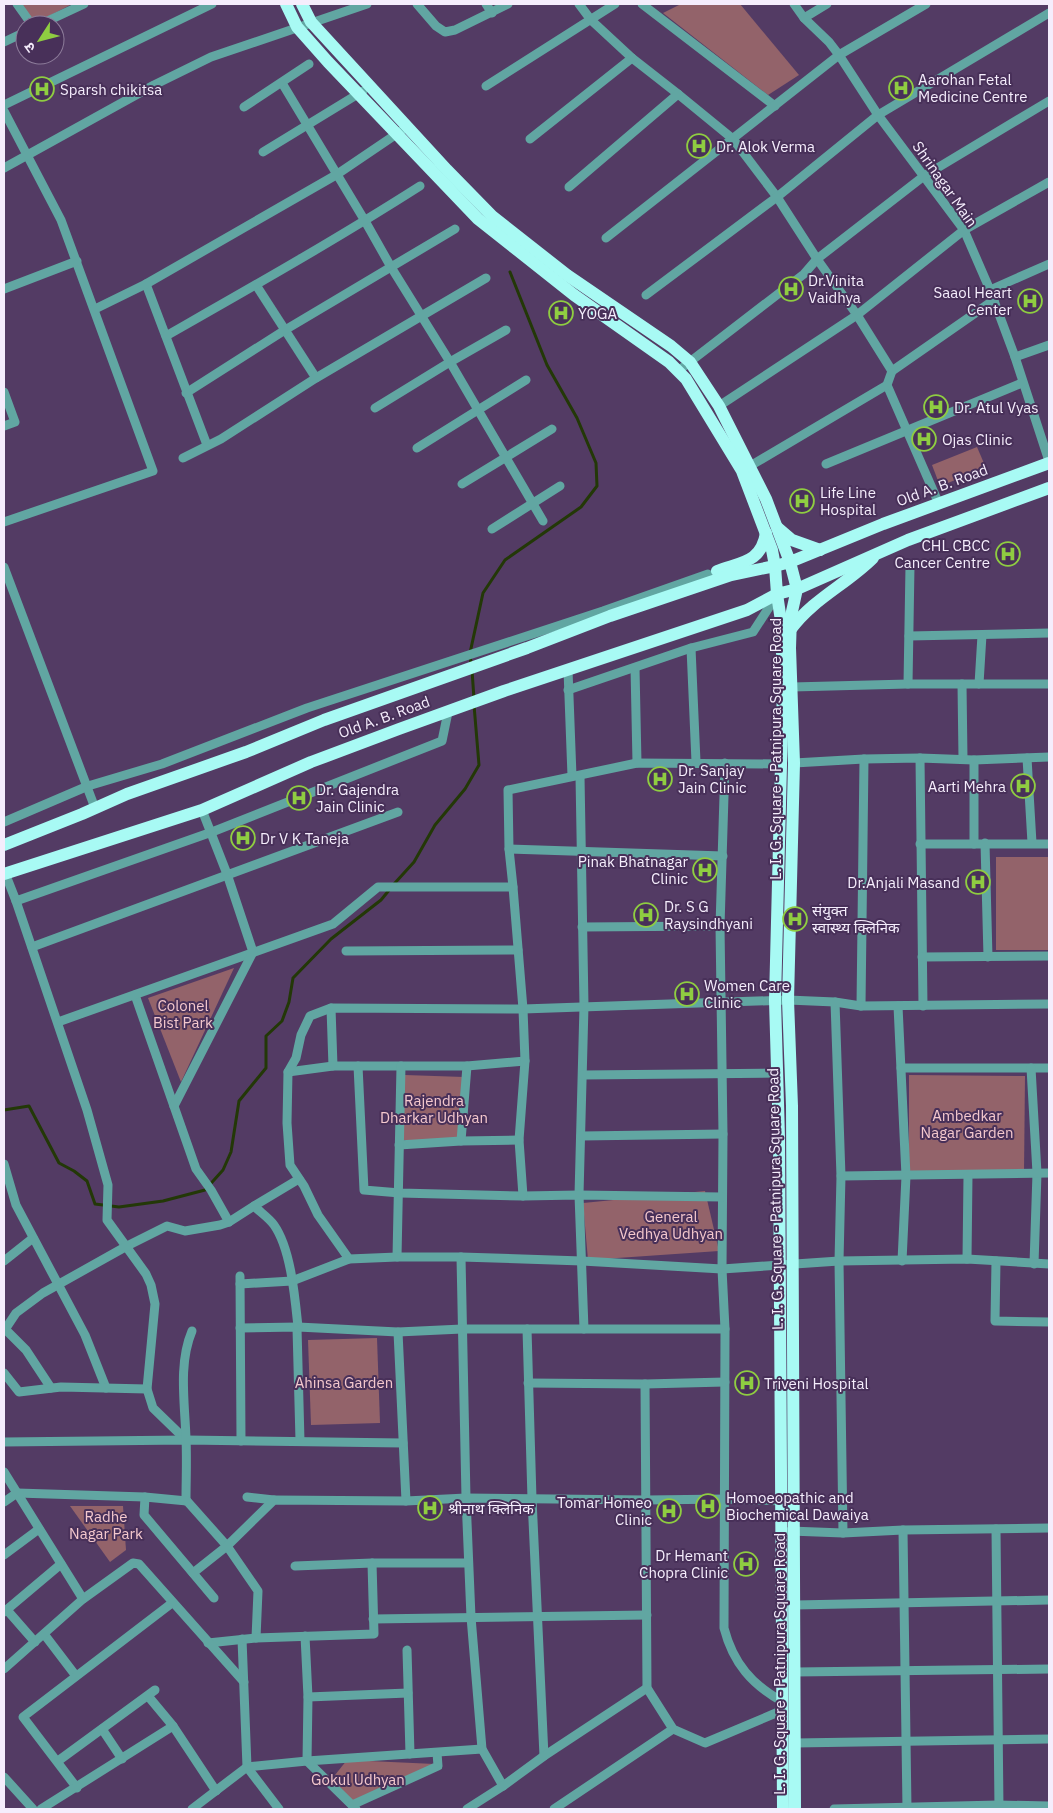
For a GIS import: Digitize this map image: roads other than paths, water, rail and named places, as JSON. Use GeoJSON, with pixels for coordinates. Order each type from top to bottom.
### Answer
{"type":"FeatureCollection","features":[{"type":"Feature","properties":{"kind":"main road"},"geometry":{"type":"LineString","coordinates":[[286,4],[297,27],[328,62],[359,94],[402,131],[481,214],[574,295],[669,362],[678,371],[766,499],[771,529],[790,562],[797,589],[908,540],[1049,488]]}},
{"type":"Feature","properties":{"kind":"main road"},"geometry":{"type":"LineString","coordinates":[[302,4],[311,22],[370,86],[402,131]]}},
{"type":"Feature","properties":{"kind":"main road"},"geometry":{"type":"LineString","coordinates":[[481,214],[671,346],[690,362],[719,406],[746,469]]}},
{"type":"Feature","properties":{"kind":"main road","name":"Old A. B. Road"},"geometry":{"type":"LineString","coordinates":[[4,845],[126,794],[246,752],[324,720],[441,678],[491,654],[610,616],[709,578],[790,562],[883,524],[1049,462]]}},
{"type":"Feature","properties":{"kind":"main road"},"geometry":{"type":"LineString","coordinates":[[771,529],[792,540],[820,550]]}},
{"type":"Feature","properties":{"kind":"main road"},"geometry":{"type":"LineString","coordinates":[[709,578],[755,556],[771,529]]}},
{"type":"Feature","properties":{"kind":"main road","name":"L. I. G. Square - Patnipura Square Road"},"geometry":{"type":"LineString","coordinates":[[771,529],[783,659],[780,745],[788,763]]}},
{"type":"Feature","properties":{"kind":"main road"},"geometry":{"type":"LineString","coordinates":[[791,629],[809,609],[859,572],[878,553]]}},
{"type":"Feature","properties":{"kind":"main road","name":"Old A. B. Road"},"geometry":{"type":"LineString","coordinates":[[4,874],[202,810],[311,762],[504,691],[747,610],[777,594],[797,589]]}},
{"type":"Feature","properties":{"kind":"main road","name":"L. I. G. Square - Patnipura Square Road"},"geometry":{"type":"LineString","coordinates":[[784,1809],[777,1073],[792,687],[791,616],[797,589]]}},
{"type":"Feature","properties":{"kind":"main road","name":"L. I. G. Square - Patnipura Square Road"},"geometry":{"type":"LineString","coordinates":[[781,1000],[792,1106],[795,1809]]}},
{"type":"Feature","properties":{"kind":"street"},"geometry":{"type":"LineString","coordinates":[[17,4],[25,15]]}},
{"type":"Feature","properties":{"kind":"street"},"geometry":{"type":"LineString","coordinates":[[60,15],[84,4]]}},
{"type":"Feature","properties":{"kind":"street"},"geometry":{"type":"LineString","coordinates":[[4,105],[212,4]]}},
{"type":"Feature","properties":{"kind":"street"},"geometry":{"type":"LineString","coordinates":[[4,168],[154,85],[211,56],[367,4]]}},
{"type":"Feature","properties":{"kind":"street"},"geometry":{"type":"LineString","coordinates":[[417,4],[436,26],[445,32],[455,30],[508,4]]}},
{"type":"Feature","properties":{"kind":"street"},"geometry":{"type":"LineString","coordinates":[[486,4],[492,13]]}},
{"type":"Feature","properties":{"kind":"street"},"geometry":{"type":"LineString","coordinates":[[579,4],[591,20],[632,58],[733,139],[777,197],[817,259],[857,315],[892,371]]}},
{"type":"Feature","properties":{"kind":"street"},"geometry":{"type":"LineString","coordinates":[[486,86],[615,4]]}},
{"type":"Feature","properties":{"kind":"street"},"geometry":{"type":"LineString","coordinates":[[642,4],[775,106]]}},
{"type":"Feature","properties":{"kind":"street","name":"Shrinagar Main"},"geometry":{"type":"LineString","coordinates":[[794,4],[804,18],[829,42],[839,55],[878,116],[964,230],[990,290],[1015,357],[1049,462]]}},
{"type":"Feature","properties":{"kind":"street"},"geometry":{"type":"LineString","coordinates":[[804,18],[827,4]]}},
{"type":"Feature","properties":{"kind":"street"},"geometry":{"type":"LineString","coordinates":[[606,238],[839,55],[926,4]]}},
{"type":"Feature","properties":{"kind":"street"},"geometry":{"type":"LineString","coordinates":[[646,295],[777,197],[878,116],[1049,13]]}},
{"type":"Feature","properties":{"kind":"street"},"geometry":{"type":"LineString","coordinates":[[530,139],[632,58]]}},
{"type":"Feature","properties":{"kind":"street"},"geometry":{"type":"LineString","coordinates":[[244,107],[309,64]]}},
{"type":"Feature","properties":{"kind":"street"},"geometry":{"type":"LineString","coordinates":[[282,83],[391,267],[450,362],[532,503],[544,520]]}},
{"type":"Feature","properties":{"kind":"street"},"geometry":{"type":"LineString","coordinates":[[263,152],[370,86]]}},
{"type":"Feature","properties":{"kind":"street"},"geometry":{"type":"LineString","coordinates":[[569,187],[678,94]]}},
{"type":"Feature","properties":{"kind":"street"},"geometry":{"type":"LineString","coordinates":[[678,371],[804,274],[817,259],[924,176],[1049,101]]}},
{"type":"Feature","properties":{"kind":"street"},"geometry":{"type":"LineString","coordinates":[[4,111],[61,220],[153,472],[4,522]]}},
{"type":"Feature","properties":{"kind":"street"},"geometry":{"type":"LineString","coordinates":[[95,309],[146,284],[336,175],[402,131]]}},
{"type":"Feature","properties":{"kind":"street"},"geometry":{"type":"LineString","coordinates":[[719,406],[857,315],[964,230],[1049,182]]}},
{"type":"Feature","properties":{"kind":"street"},"geometry":{"type":"LineString","coordinates":[[166,336],[365,221],[420,186]]}},
{"type":"Feature","properties":{"kind":"street"},"geometry":{"type":"LineString","coordinates":[[186,393],[285,330],[455,229]]}},
{"type":"Feature","properties":{"kind":"street"},"geometry":{"type":"LineString","coordinates":[[4,289],[77,261]]}},
{"type":"Feature","properties":{"kind":"street"},"geometry":{"type":"LineString","coordinates":[[990,290],[1049,264]]}},
{"type":"Feature","properties":{"kind":"street"},"geometry":{"type":"LineString","coordinates":[[183,458],[221,439],[316,378],[486,278]]}},
{"type":"Feature","properties":{"kind":"street"},"geometry":{"type":"LineString","coordinates":[[146,284],[186,393],[208,445]]}},
{"type":"Feature","properties":{"kind":"street"},"geometry":{"type":"LineString","coordinates":[[256,285],[316,378]]}},
{"type":"Feature","properties":{"kind":"street"},"geometry":{"type":"LineString","coordinates":[[746,469],[887,385],[892,371],[994,300]]}},
{"type":"Feature","properties":{"kind":"street"},"geometry":{"type":"LineString","coordinates":[[375,408],[506,330]]}},
{"type":"Feature","properties":{"kind":"street"},"geometry":{"type":"LineString","coordinates":[[1015,357],[1049,345]]}},
{"type":"Feature","properties":{"kind":"street"},"geometry":{"type":"LineString","coordinates":[[417,448],[526,380]]}},
{"type":"Feature","properties":{"kind":"street"},"geometry":{"type":"LineString","coordinates":[[826,464],[1022,382]]}},
{"type":"Feature","properties":{"kind":"street"},"geometry":{"type":"LineString","coordinates":[[887,385],[908,429],[939,504]]}},
{"type":"Feature","properties":{"kind":"street"},"geometry":{"type":"LineString","coordinates":[[4,392],[15,422],[4,426]]}},
{"type":"Feature","properties":{"kind":"street"},"geometry":{"type":"LineString","coordinates":[[462,484],[552,429]]}},
{"type":"Feature","properties":{"kind":"street"},"geometry":{"type":"LineString","coordinates":[[492,529],[560,486]]}},
{"type":"Feature","properties":{"kind":"street"},"geometry":{"type":"LineString","coordinates":[[4,566],[95,808]]}},
{"type":"Feature","properties":{"kind":"street"},"geometry":{"type":"LineString","coordinates":[[908,684],[910,566]]}},
{"type":"Feature","properties":{"kind":"street"},"geometry":{"type":"LineString","coordinates":[[568,690],[692,648],[752,632],[777,594]]}},
{"type":"Feature","properties":{"kind":"street"},"geometry":{"type":"LineString","coordinates":[[909,636],[1049,633]]}},
{"type":"Feature","properties":{"kind":"street"},"geometry":{"type":"LineString","coordinates":[[979,684],[982,635]]}},
{"type":"Feature","properties":{"kind":"street"},"geometry":{"type":"LineString","coordinates":[[692,648],[696,762]]}},
{"type":"Feature","properties":{"kind":"street"},"geometry":{"type":"LineString","coordinates":[[4,822],[88,786],[162,764],[307,708],[435,666],[491,654]]}},
{"type":"Feature","properties":{"kind":"street"},"geometry":{"type":"LineString","coordinates":[[635,668],[637,763]]}},
{"type":"Feature","properties":{"kind":"street"},"geometry":{"type":"LineString","coordinates":[[568,670],[580,851],[584,1006],[579,1195],[584,1329]]}},
{"type":"Feature","properties":{"kind":"street"},"geometry":{"type":"LineString","coordinates":[[792,687],[908,684],[1049,684]]}},
{"type":"Feature","properties":{"kind":"street"},"geometry":{"type":"LineString","coordinates":[[962,684],[962,759]]}},
{"type":"Feature","properties":{"kind":"street"},"geometry":{"type":"LineString","coordinates":[[16,901],[212,832],[442,741],[448,712]]}},
{"type":"Feature","properties":{"kind":"street"},"geometry":{"type":"LineString","coordinates":[[920,758],[922,1006]]}},
{"type":"Feature","properties":{"kind":"street"},"geometry":{"type":"LineString","coordinates":[[523,1196],[519,1140],[524,1061],[523,1009],[514,887],[508,850],[508,790],[637,763],[788,763],[864,759],[920,758],[974,760],[1049,758]]}},
{"type":"Feature","properties":{"kind":"street"},"geometry":{"type":"LineString","coordinates":[[1027,758],[1032,843]]}},
{"type":"Feature","properties":{"kind":"street"},"geometry":{"type":"LineString","coordinates":[[861,1006],[864,759]]}},
{"type":"Feature","properties":{"kind":"street"},"geometry":{"type":"LineString","coordinates":[[974,760],[974,844]]}},
{"type":"Feature","properties":{"kind":"street"},"geometry":{"type":"LineString","coordinates":[[645,1384],[647,1688],[673,1728],[705,1743],[783,1706],[764,1692],[741,1667],[728,1642],[724,1628],[726,1499],[725,1329],[722,1269],[723,1134],[720,926],[725,763]]}},
{"type":"Feature","properties":{"kind":"street"},"geometry":{"type":"LineString","coordinates":[[174,1106],[253,952],[212,832],[202,810]]}},
{"type":"Feature","properties":{"kind":"street"},"geometry":{"type":"LineString","coordinates":[[32,947],[398,812]]}},
{"type":"Feature","properties":{"kind":"street"},"geometry":{"type":"LineString","coordinates":[[985,843],[988,957]]}},
{"type":"Feature","properties":{"kind":"street"},"geometry":{"type":"LineString","coordinates":[[920,844],[1049,844]]}},
{"type":"Feature","properties":{"kind":"street"},"geometry":{"type":"LineString","coordinates":[[508,850],[723,856]]}},
{"type":"Feature","properties":{"kind":"street"},"geometry":{"type":"LineString","coordinates":[[4,874],[16,901],[90,1119],[108,1184],[107,1220],[146,1274],[151,1286],[155,1304],[147,1389],[153,1408],[186,1440]]}},
{"type":"Feature","properties":{"kind":"street"},"geometry":{"type":"LineString","coordinates":[[58,1022],[333,924],[378,887],[514,887]]}},
{"type":"Feature","properties":{"kind":"street"},"geometry":{"type":"LineString","coordinates":[[582,927],[720,926]]}},
{"type":"Feature","properties":{"kind":"street"},"geometry":{"type":"LineString","coordinates":[[346,950],[518,950]]}},
{"type":"Feature","properties":{"kind":"street"},"geometry":{"type":"LineString","coordinates":[[922,957],[1049,956]]}},
{"type":"Feature","properties":{"kind":"street"},"geometry":{"type":"LineString","coordinates":[[135,995],[196,1169],[216,1197],[229,1222]]}},
{"type":"Feature","properties":{"kind":"street"},"geometry":{"type":"LineString","coordinates":[[350,1259],[318,1215],[300,1179],[290,1165],[287,1123],[288,1072],[296,1058],[301,1035],[310,1016],[331,1008],[523,1009],[781,1000],[835,1002],[861,1006],[1049,1004]]}},
{"type":"Feature","properties":{"kind":"street"},"geometry":{"type":"LineString","coordinates":[[835,1002],[841,1176],[839,1261],[843,1533]]}},
{"type":"Feature","properties":{"kind":"street"},"geometry":{"type":"LineString","coordinates":[[898,1006],[906,1176],[902,1261]]}},
{"type":"Feature","properties":{"kind":"street"},"geometry":{"type":"LineString","coordinates":[[331,1008],[333,1066]]}},
{"type":"Feature","properties":{"kind":"street"},"geometry":{"type":"LineString","coordinates":[[288,1072],[333,1066],[467,1066],[524,1061]]}},
{"type":"Feature","properties":{"kind":"street"},"geometry":{"type":"LineString","coordinates":[[358,1066],[364,1190],[400,1193],[523,1196],[722,1197]]}},
{"type":"Feature","properties":{"kind":"street"},"geometry":{"type":"LineString","coordinates":[[397,1258],[400,1193],[401,1066]]}},
{"type":"Feature","properties":{"kind":"street"},"geometry":{"type":"LineString","coordinates":[[461,1141],[467,1066]]}},
{"type":"Feature","properties":{"kind":"street"},"geometry":{"type":"LineString","coordinates":[[901,1068],[1049,1068]]}},
{"type":"Feature","properties":{"kind":"street"},"geometry":{"type":"LineString","coordinates":[[1031,1068],[1037,1173],[1034,1264]]}},
{"type":"Feature","properties":{"kind":"street"},"geometry":{"type":"LineString","coordinates":[[583,1075],[777,1073]]}},
{"type":"Feature","properties":{"kind":"street"},"geometry":{"type":"LineString","coordinates":[[581,1136],[723,1134]]}},
{"type":"Feature","properties":{"kind":"street"},"geometry":{"type":"LineString","coordinates":[[399,1145],[519,1140]]}},
{"type":"Feature","properties":{"kind":"street"},"geometry":{"type":"LineString","coordinates":[[4,1164],[7,1188],[85,1335],[106,1388]]}},
{"type":"Feature","properties":{"kind":"street"},"geometry":{"type":"LineString","coordinates":[[841,1176],[968,1176],[1049,1173]]}},
{"type":"Feature","properties":{"kind":"street"},"geometry":{"type":"LineString","coordinates":[[967,1260],[968,1176]]}},
{"type":"Feature","properties":{"kind":"street"},"geometry":{"type":"LineString","coordinates":[[51,1388],[26,1350],[5,1330],[16,1313],[42,1293],[167,1226],[186,1232],[229,1222],[300,1179]]}},
{"type":"Feature","properties":{"kind":"street"},"geometry":{"type":"LineString","coordinates":[[254,1206],[273,1223],[279,1234],[292,1281],[297,1327],[300,1441]]}},
{"type":"Feature","properties":{"kind":"street"},"geometry":{"type":"LineString","coordinates":[[4,1261],[33,1238]]}},
{"type":"Feature","properties":{"kind":"street"},"geometry":{"type":"LineString","coordinates":[[241,1441],[240,1280],[292,1281],[350,1259],[397,1258],[461,1257],[582,1261],[722,1269],[839,1261],[967,1260],[1049,1264]]}},
{"type":"Feature","properties":{"kind":"street"},"geometry":{"type":"LineString","coordinates":[[461,1257],[466,1498],[471,1617],[482,1749],[503,1786]]}},
{"type":"Feature","properties":{"kind":"street"},"geometry":{"type":"LineString","coordinates":[[996,1261],[995,1321],[1049,1322]]}},
{"type":"Feature","properties":{"kind":"street"},"geometry":{"type":"LineString","coordinates":[[240,1328],[297,1327],[398,1332],[462,1329],[725,1329]]}},
{"type":"Feature","properties":{"kind":"street"},"geometry":{"type":"LineString","coordinates":[[527,1329],[532,1499],[544,1756]]}},
{"type":"Feature","properties":{"kind":"street"},"geometry":{"type":"LineString","coordinates":[[186,1501],[184,1382],[187,1343],[192,1331]]}},
{"type":"Feature","properties":{"kind":"street"},"geometry":{"type":"LineString","coordinates":[[398,1332],[406,1501]]}},
{"type":"Feature","properties":{"kind":"street"},"geometry":{"type":"LineString","coordinates":[[4,1373],[18,1392],[61,1387],[147,1389]]}},
{"type":"Feature","properties":{"kind":"street"},"geometry":{"type":"LineString","coordinates":[[528,1383],[645,1384],[725,1382]]}},
{"type":"Feature","properties":{"kind":"street"},"geometry":{"type":"LineString","coordinates":[[4,1442],[186,1440],[403,1443]]}},
{"type":"Feature","properties":{"kind":"street"},"geometry":{"type":"LineString","coordinates":[[4,1472],[83,1599]]}},
{"type":"Feature","properties":{"kind":"street"},"geometry":{"type":"LineString","coordinates":[[4,1502],[17,1493],[145,1497],[186,1501],[227,1546],[258,1591],[256,1638]]}},
{"type":"Feature","properties":{"kind":"street"},"geometry":{"type":"LineString","coordinates":[[145,1497],[144,1515],[214,1598]]}},
{"type":"Feature","properties":{"kind":"street"},"geometry":{"type":"LineString","coordinates":[[247,1497],[274,1500],[406,1501],[466,1498],[794,1501]]}},
{"type":"Feature","properties":{"kind":"street"},"geometry":{"type":"LineString","coordinates":[[192,1573],[227,1546],[274,1500]]}},
{"type":"Feature","properties":{"kind":"street"},"geometry":{"type":"LineString","coordinates":[[781,1531],[843,1533],[903,1530],[1049,1528]]}},
{"type":"Feature","properties":{"kind":"street"},"geometry":{"type":"LineString","coordinates":[[4,1555],[39,1529]]}},
{"type":"Feature","properties":{"kind":"street"},"geometry":{"type":"LineString","coordinates":[[996,1529],[999,1807]]}},
{"type":"Feature","properties":{"kind":"street"},"geometry":{"type":"LineString","coordinates":[[903,1530],[907,1808]]}},
{"type":"Feature","properties":{"kind":"street"},"geometry":{"type":"LineString","coordinates":[[4,1670],[83,1599],[133,1563],[136,1563],[140,1564],[172,1603],[244,1682]]}},
{"type":"Feature","properties":{"kind":"street"},"geometry":{"type":"LineString","coordinates":[[295,1566],[372,1563],[468,1563]]}},
{"type":"Feature","properties":{"kind":"street"},"geometry":{"type":"LineString","coordinates":[[208,1643],[256,1638],[374,1634],[372,1563]]}},
{"type":"Feature","properties":{"kind":"street"},"geometry":{"type":"LineString","coordinates":[[34,1642],[5,1611],[61,1564]]}},
{"type":"Feature","properties":{"kind":"street"},"geometry":{"type":"LineString","coordinates":[[795,1605],[1049,1600]]}},
{"type":"Feature","properties":{"kind":"street"},"geometry":{"type":"LineString","coordinates":[[77,1788],[23,1717],[172,1603]]}},
{"type":"Feature","properties":{"kind":"street"},"geometry":{"type":"LineString","coordinates":[[373,1618],[647,1615]]}},
{"type":"Feature","properties":{"kind":"street"},"geometry":{"type":"LineString","coordinates":[[44,1634],[76,1676]]}},
{"type":"Feature","properties":{"kind":"street"},"geometry":{"type":"LineString","coordinates":[[305,1636],[308,1697],[306,1761],[354,1807],[438,1766],[437,1753]]}},
{"type":"Feature","properties":{"kind":"street"},"geometry":{"type":"LineString","coordinates":[[242,1639],[247,1767],[279,1809]]}},
{"type":"Feature","properties":{"kind":"street"},"geometry":{"type":"LineString","coordinates":[[407,1650],[410,1754]]}},
{"type":"Feature","properties":{"kind":"street"},"geometry":{"type":"LineString","coordinates":[[795,1672],[1049,1669]]}},
{"type":"Feature","properties":{"kind":"street"},"geometry":{"type":"LineString","coordinates":[[467,1809],[647,1688]]}},
{"type":"Feature","properties":{"kind":"street"},"geometry":{"type":"LineString","coordinates":[[58,1761],[152,1693],[216,1791]]}},
{"type":"Feature","properties":{"kind":"street"},"geometry":{"type":"LineString","coordinates":[[308,1697],[408,1693]]}},
{"type":"Feature","properties":{"kind":"street"},"geometry":{"type":"LineString","coordinates":[[41,1809],[173,1726]]}},
{"type":"Feature","properties":{"kind":"street"},"geometry":{"type":"LineString","coordinates":[[102,1728],[122,1759]]}},
{"type":"Feature","properties":{"kind":"street"},"geometry":{"type":"LineString","coordinates":[[554,1809],[673,1728]]}},
{"type":"Feature","properties":{"kind":"street"},"geometry":{"type":"LineString","coordinates":[[795,1743],[1049,1739]]}},
{"type":"Feature","properties":{"kind":"street"},"geometry":{"type":"LineString","coordinates":[[192,1809],[247,1767],[482,1749]]}},
{"type":"Feature","properties":{"kind":"street"},"geometry":{"type":"LineString","coordinates":[[4,1777],[33,1809]]}},
{"type":"Feature","properties":{"kind":"street"},"geometry":{"type":"LineString","coordinates":[[834,1809],[1049,1806]]}},
{"type":"Feature","properties":{"kind":"waterway"},"geometry":{"type":"LineString","coordinates":[[471,664],[470,653],[483,593],[505,560],[581,507],[597,486],[596,463],[577,418],[547,365],[510,272]]}},
{"type":"Feature","properties":{"kind":"waterway"},"geometry":{"type":"LineString","coordinates":[[472,670],[474,699]]}},
{"type":"Feature","properties":{"kind":"waterway"},"geometry":{"type":"LineString","coordinates":[[394,884],[414,862],[435,825],[465,789],[479,765],[474,705]]}},
{"type":"Feature","properties":{"kind":"waterway"},"geometry":{"type":"LineString","coordinates":[[4,1110],[29,1106],[59,1163],[87,1181],[95,1204],[119,1207],[163,1201],[205,1190],[223,1170],[231,1152],[239,1101],[266,1068],[266,1036],[282,1021],[289,1002],[293,978],[331,939],[381,900],[390,889]]}},
{"type":"Feature","properties":{"kind":"place","name":"Aarohan Fetal Medicine Centre"},"geometry":{"type":"Point","coordinates":[901,88]}},
{"type":"Feature","properties":{"kind":"place","name":"Sparsh chikitsa"},"geometry":{"type":"Point","coordinates":[42,89]}},
{"type":"Feature","properties":{"kind":"place","name":"Dr. Alok Verma"},"geometry":{"type":"Point","coordinates":[699,146]}},
{"type":"Feature","properties":{"kind":"place","name":"Dr.Vinita Vaidhya"},"geometry":{"type":"Point","coordinates":[791,289]}},
{"type":"Feature","properties":{"kind":"place","name":"Saaol Heart Center"},"geometry":{"type":"Point","coordinates":[1030,301]}},
{"type":"Feature","properties":{"kind":"place","name":"YOGA"},"geometry":{"type":"Point","coordinates":[561,313]}},
{"type":"Feature","properties":{"kind":"place","name":"Dr. Atul Vyas"},"geometry":{"type":"Point","coordinates":[936,407]}},
{"type":"Feature","properties":{"kind":"place","name":"Ojas Clinic"},"geometry":{"type":"Point","coordinates":[924,439]}},
{"type":"Feature","properties":{"kind":"place","name":"Life Line Hospital"},"geometry":{"type":"Point","coordinates":[802,501]}},
{"type":"Feature","properties":{"kind":"place","name":"CHL CBCC Cancer Centre"},"geometry":{"type":"Point","coordinates":[1008,554]}},
{"type":"Feature","properties":{"kind":"place","name":"Dr. Sanjay Jain Clinic"},"geometry":{"type":"Point","coordinates":[660,779]}},
{"type":"Feature","properties":{"kind":"place","name":"Aarti Mehra"},"geometry":{"type":"Point","coordinates":[1023,786]}},
{"type":"Feature","properties":{"kind":"place","name":"Dr. Gajendra Jain Clinic"},"geometry":{"type":"Point","coordinates":[299,798]}},
{"type":"Feature","properties":{"kind":"place","name":"Dr V K Taneja"},"geometry":{"type":"Point","coordinates":[243,838]}},
{"type":"Feature","properties":{"kind":"place","name":"Pinak Bhatnagar Clinic"},"geometry":{"type":"Point","coordinates":[705,870]}},
{"type":"Feature","properties":{"kind":"place","name":"Dr.Anjali Masand"},"geometry":{"type":"Point","coordinates":[978,882]}},
{"type":"Feature","properties":{"kind":"place","name":"Dr. S G Raysindhyani"},"geometry":{"type":"Point","coordinates":[646,915]}},
{"type":"Feature","properties":{"kind":"place","name":"संयुक्त स्वास्थ्य क्लिनिक"},"geometry":{"type":"Point","coordinates":[795,919]}},
{"type":"Feature","properties":{"kind":"place","name":"Women Care Clinic"},"geometry":{"type":"Point","coordinates":[687,994]}},
{"type":"Feature","properties":{"kind":"place","name":"Triveni Hospital"},"geometry":{"type":"Point","coordinates":[747,1383]}},
{"type":"Feature","properties":{"kind":"place","name":"Homoeopathic and Biochemical Dawaiya"},"geometry":{"type":"Point","coordinates":[708,1506]}},
{"type":"Feature","properties":{"kind":"place","name":"श्रीनाथ क्लिनिक"},"geometry":{"type":"Point","coordinates":[430,1508]}},
{"type":"Feature","properties":{"kind":"place","name":"Tomar Homeo Clinic"},"geometry":{"type":"Point","coordinates":[669,1511]}},
{"type":"Feature","properties":{"kind":"place","name":"Dr Hemant Chopra Clinic"},"geometry":{"type":"Point","coordinates":[746,1564]}},
{"type":"Feature","properties":{"kind":"park label","name":"Colonel Bist Park"},"geometry":{"type":"Point","coordinates":[183,1014]}},
{"type":"Feature","properties":{"kind":"park label","name":"Rajendra Dharkar Udhyan"},"geometry":{"type":"Point","coordinates":[434,1108]}},
{"type":"Feature","properties":{"kind":"park label","name":"Ambedkar Nagar Garden"},"geometry":{"type":"Point","coordinates":[967,1124]}},
{"type":"Feature","properties":{"kind":"park label","name":"General Vedhya Udhyan"},"geometry":{"type":"Point","coordinates":[671,1224]}},
{"type":"Feature","properties":{"kind":"park label","name":"Ahinsa Garden"},"geometry":{"type":"Point","coordinates":[344,1382]}},
{"type":"Feature","properties":{"kind":"park label","name":"Radhe Nagar Park"},"geometry":{"type":"Point","coordinates":[106,1524]}},
{"type":"Feature","properties":{"kind":"park label","name":"Gokul Udhyan"},"geometry":{"type":"Point","coordinates":[358,1779]}}]}
